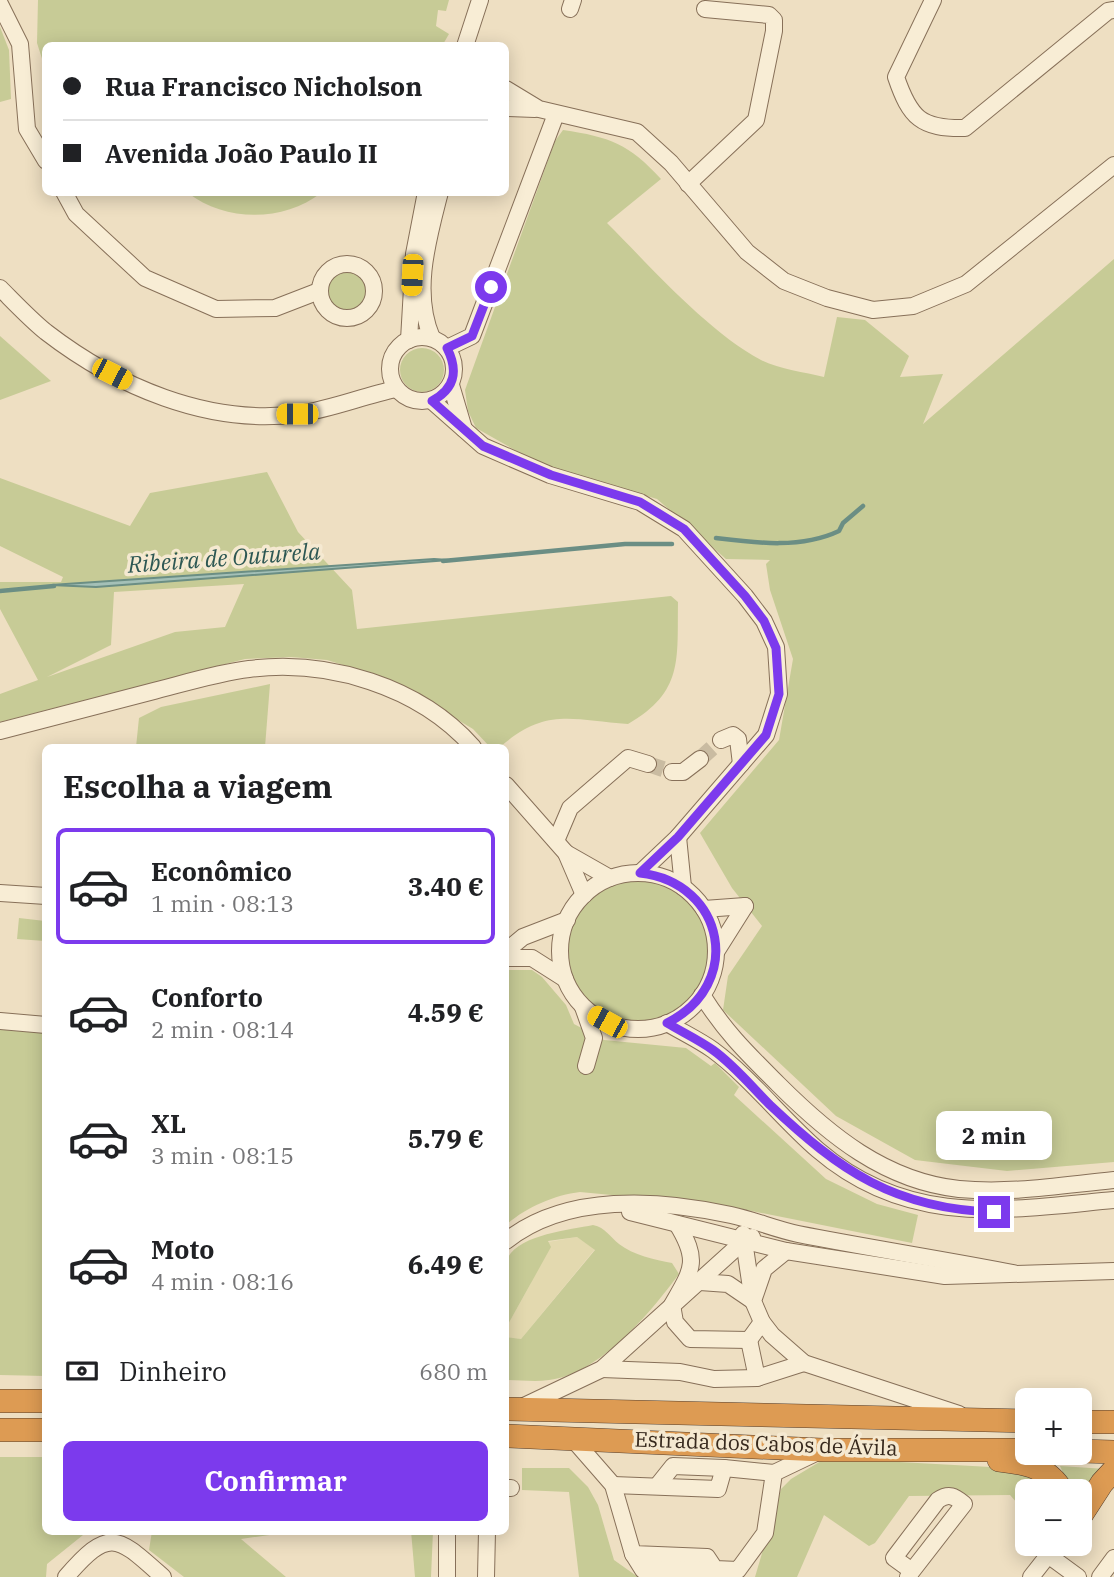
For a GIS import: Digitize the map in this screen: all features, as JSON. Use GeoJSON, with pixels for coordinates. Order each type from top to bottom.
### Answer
{"type":"FeatureCollection","features":[{"type":"Feature","properties":{"kind":"highway"},"geometry":{"type":"LineString","coordinates":[[0,1401],[42,1401]]}},
{"type":"Feature","properties":{"kind":"highway","name":"Estrada dos Cabos de Ávila"},"geometry":{"type":"LineString","coordinates":[[511,1409],[1015,1421]]}},
{"type":"Feature","properties":{"kind":"highway"},"geometry":{"type":"LineString","coordinates":[[1092,1422],[1114,1422]]}},
{"type":"Feature","properties":{"kind":"highway"},"geometry":{"type":"LineString","coordinates":[[0,1430],[42,1430]]}},
{"type":"Feature","properties":{"kind":"highway","name":"Estrada dos Cabos de Ávila"},"geometry":{"type":"LineString","coordinates":[[509,1436],[823,1450],[927,1447],[1015,1450]]}},
{"type":"Feature","properties":{"kind":"highway"},"geometry":{"type":"LineString","coordinates":[[927,1447],[1035,1467],[1054,1479]]}},
{"type":"Feature","properties":{"kind":"highway"},"geometry":{"type":"LineString","coordinates":[[1092,1451],[1114,1452]]}},
{"type":"Feature","properties":{"kind":"highway"},"geometry":{"type":"LineString","coordinates":[[1092,1498],[1114,1470]]}},
{"type":"Feature","properties":{"kind":"street"},"geometry":{"type":"LineString","coordinates":[[468,42],[480,0]]}},
{"type":"Feature","properties":{"kind":"street"},"geometry":{"type":"LineString","coordinates":[[933,0],[896,77],[904,99],[916,118],[939,129],[965,128],[1108,11],[1114,10]]}},
{"type":"Feature","properties":{"kind":"street"},"geometry":{"type":"LineString","coordinates":[[0,4],[20,44],[27,129],[42,154]]}},
{"type":"Feature","properties":{"kind":"street"},"geometry":{"type":"LineString","coordinates":[[688,184],[756,120],[774,31],[774,20],[769,15],[705,9]]}},
{"type":"Feature","properties":{"kind":"street"},"geometry":{"type":"LineString","coordinates":[[475,22],[478,42]]}},
{"type":"Feature","properties":{"kind":"street"},"geometry":{"type":"LineString","coordinates":[[509,91],[539,109]]}},
{"type":"Feature","properties":{"kind":"street"},"geometry":{"type":"LineString","coordinates":[[509,108],[539,109],[637,132],[688,184],[747,252],[784,281],[827,298],[873,310],[913,306],[966,284],[1114,165]]}},
{"type":"Feature","properties":{"kind":"street"},"geometry":{"type":"LineString","coordinates":[[447,348],[472,336],[556,114]]}},
{"type":"Feature","properties":{"kind":"street"},"geometry":{"type":"LineString","coordinates":[[66,196],[76,214],[145,278],[216,309],[275,307],[319,291]]}},
{"type":"Feature","properties":{"kind":"street"},"geometry":{"type":"LineString","coordinates":[[409,340],[414,254],[425,196]]}},
{"type":"Feature","properties":{"kind":"street"},"geometry":{"type":"LineString","coordinates":[[439,196],[421,292],[423,319],[432,338],[447,348],[454,362],[451,385],[464,429]]}},
{"type":"Feature","properties":{"kind":"street"},"geometry":{"type":"LineString","coordinates":[[0,288],[47,332],[112,374],[160,398],[225,414],[297,414],[396,389]]}},
{"type":"Feature","properties":{"kind":"street"},"geometry":{"type":"LineString","coordinates":[[359,397],[390,368],[397,350],[409,340],[432,338]]}},
{"type":"Feature","properties":{"kind":"street"},"geometry":{"type":"LineString","coordinates":[[390,368],[396,389],[415,401],[432,401],[451,385]]}},
{"type":"Feature","properties":{"kind":"street"},"geometry":{"type":"LineString","coordinates":[[432,401],[483,446],[551,475],[640,502],[684,529],[745,596],[764,621],[776,648],[779,694],[766,735],[678,837],[640,873]]}},
{"type":"Feature","properties":{"kind":"street"},"geometry":{"type":"LineString","coordinates":[[0,731],[202,679],[249,669],[292,667],[340,673],[398,692],[443,719],[470,744]]}},
{"type":"Feature","properties":{"kind":"street"},"geometry":{"type":"LineString","coordinates":[[721,740],[733,735],[738,739],[741,764]]}},
{"type":"Feature","properties":{"kind":"street"},"geometry":{"type":"LineString","coordinates":[[561,847],[570,808],[628,758],[648,764]]}},
{"type":"Feature","properties":{"kind":"street"},"geometry":{"type":"LineString","coordinates":[[671,772],[683,772],[700,759]]}},
{"type":"Feature","properties":{"kind":"street"},"geometry":{"type":"LineString","coordinates":[[509,788],[561,847],[584,895]]}},
{"type":"Feature","properties":{"kind":"street"},"geometry":{"type":"LineString","coordinates":[[678,837],[683,887]]}},
{"type":"Feature","properties":{"kind":"street"},"geometry":{"type":"LineString","coordinates":[[561,847],[610,878]]}},
{"type":"Feature","properties":{"kind":"street"},"geometry":{"type":"LineString","coordinates":[[582,1005],[600,1019],[621,1027],[652,1028],[680,1017],[702,995],[710,982],[716,952],[711,922],[704,909],[683,887],[669,879],[640,873],[610,878],[584,895],[567,919],[560,949],[565,979],[582,1005],[594,1038],[586,1066]]}},
{"type":"Feature","properties":{"kind":"street"},"geometry":{"type":"LineString","coordinates":[[0,893],[42,896]]}},
{"type":"Feature","properties":{"kind":"street"},"geometry":{"type":"LineString","coordinates":[[704,909],[745,906],[716,952]]}},
{"type":"Feature","properties":{"kind":"street"},"geometry":{"type":"LineString","coordinates":[[509,949],[523,937],[567,919]]}},
{"type":"Feature","properties":{"kind":"street"},"geometry":{"type":"LineString","coordinates":[[509,958],[532,958],[565,979]]}},
{"type":"Feature","properties":{"kind":"street"},"geometry":{"type":"LineString","coordinates":[[702,995],[726,1033],[817,1123],[878,1164],[932,1184],[995,1192],[1114,1180]]}},
{"type":"Feature","properties":{"kind":"street"},"geometry":{"type":"LineString","coordinates":[[0,1021],[42,1025]]}},
{"type":"Feature","properties":{"kind":"street"},"geometry":{"type":"LineString","coordinates":[[667,1023],[713,1050],[820,1152],[861,1178],[899,1195],[964,1211],[994,1212],[1114,1200]]}},
{"type":"Feature","properties":{"kind":"street"},"geometry":{"type":"LineString","coordinates":[[603,1205],[786,1251],[945,1276],[1114,1271]]}},
{"type":"Feature","properties":{"kind":"street"},"geometry":{"type":"LineString","coordinates":[[509,1239],[546,1216],[576,1207],[676,1206],[730,1215],[796,1234],[1013,1273]]}},
{"type":"Feature","properties":{"kind":"street"},"geometry":{"type":"LineString","coordinates":[[730,1215],[746,1239],[753,1301],[762,1322],[772,1335],[804,1363],[974,1420]]}},
{"type":"Feature","properties":{"kind":"street"},"geometry":{"type":"LineString","coordinates":[[677,1224],[691,1245],[692,1269],[672,1305],[675,1322],[690,1339],[749,1340]]}},
{"type":"Feature","properties":{"kind":"street"},"geometry":{"type":"LineString","coordinates":[[511,1409],[602,1369],[746,1239],[764,1233],[796,1234]]}},
{"type":"Feature","properties":{"kind":"street"},"geometry":{"type":"LineString","coordinates":[[753,1301],[764,1269],[786,1251]]}},
{"type":"Feature","properties":{"kind":"street"},"geometry":{"type":"LineString","coordinates":[[700,1282],[728,1284],[753,1301]]}},
{"type":"Feature","properties":{"kind":"street"},"geometry":{"type":"LineString","coordinates":[[757,1378],[749,1340],[762,1322]]}},
{"type":"Feature","properties":{"kind":"street"},"geometry":{"type":"LineString","coordinates":[[602,1369],[680,1372],[714,1379],[757,1378],[804,1363]]}},
{"type":"Feature","properties":{"kind":"street"},"geometry":{"type":"LineString","coordinates":[[572,1438],[613,1485],[634,1554],[707,1557],[715,1569],[738,1570],[765,1533],[775,1473]]}},
{"type":"Feature","properties":{"kind":"street"},"geometry":{"type":"LineString","coordinates":[[613,1485],[657,1486],[673,1466],[775,1473],[823,1450]]}},
{"type":"Feature","properties":{"kind":"street"},"geometry":{"type":"LineString","coordinates":[[945,1496],[954,1496],[964,1504],[910,1574],[894,1558],[938,1500],[945,1496]]}},
{"type":"Feature","properties":{"kind":"street"},"geometry":{"type":"LineString","coordinates":[[447,1535],[447,1577]]}},
{"type":"Feature","properties":{"kind":"street"},"geometry":{"type":"LineString","coordinates":[[486,1577],[487,1535]]}},
{"type":"Feature","properties":{"kind":"street"},"geometry":{"type":"LineString","coordinates":[[66,1577],[100,1544],[114,1541],[130,1548],[163,1577]]}},
{"type":"Feature","properties":{"kind":"street"},"geometry":{"type":"LineString","coordinates":[[1031,1577],[1047,1556]]}},
{"type":"Feature","properties":{"kind":"street"},"geometry":{"type":"LineString","coordinates":[[1057,1556],[1072,1575]]}},
{"type":"Feature","properties":{"kind":"street"},"geometry":{"type":"LineString","coordinates":[[1100,1577],[1114,1558]]}},
{"type":"Feature","properties":{"kind":"shaded area"},"geometry":{"type":"Polygon","coordinates":[[[577,1237],[595,1249],[521,1339],[509,1337],[509,1323],[530,1285],[548,1242],[577,1237]]]}},
{"type":"Feature","properties":{"kind":"green space"},"geometry":{"type":"Polygon","coordinates":[[[38,0],[449,0],[446,11],[438,10],[436,26],[449,34],[444,42],[42,42],[42,59],[37,43],[38,0]]]}},
{"type":"Feature","properties":{"kind":"green space"},"geometry":{"type":"Polygon","coordinates":[[[0,27],[9,50],[11,99],[0,102],[0,27]]]}},
{"type":"Feature","properties":{"kind":"green space"},"geometry":{"type":"Polygon","coordinates":[[[563,130],[618,144],[639,158],[661,179],[607,223],[680,297],[720,333],[768,363],[824,377],[837,317],[865,320],[909,356],[900,377],[943,374],[923,424],[1114,259],[1114,1162],[1007,1171],[915,1160],[836,1116],[723,1010],[728,976],[762,926],[732,888],[700,833],[779,740],[793,659],[770,590],[766,564],[770,560],[726,559],[657,499],[543,466],[476,428],[468,411],[465,390],[555,141],[563,130]]]}},
{"type":"Feature","properties":{"kind":"green space"},"geometry":{"type":"Polygon","coordinates":[[[192,196],[316,196],[290,209],[254,215],[219,209],[192,196]]]}},
{"type":"Feature","properties":{"kind":"green space"},"geometry":{"type":"Polygon","coordinates":[[[347,271],[355,272],[361,277],[366,283],[366,299],[361,305],[355,310],[347,311],[339,310],[333,305],[328,299],[327,291],[328,283],[333,277],[339,272],[347,271]]]}},
{"type":"Feature","properties":{"kind":"green space"},"geometry":{"type":"Polygon","coordinates":[[[0,336],[51,381],[0,400],[0,336]]]}},
{"type":"Feature","properties":{"kind":"green space"},"geometry":{"type":"Polygon","coordinates":[[[422,348],[438,354],[444,370],[438,386],[422,392],[406,386],[400,370],[406,354],[422,348]]]}},
{"type":"Feature","properties":{"kind":"green space"},"geometry":{"type":"Polygon","coordinates":[[[267,472],[298,532],[352,590],[357,629],[671,596],[678,602],[678,641],[674,672],[659,699],[628,724],[575,719],[546,721],[516,734],[504,744],[487,744],[473,729],[391,680],[327,660],[291,657],[245,659],[0,722],[0,694],[38,680],[0,609],[0,582],[61,582],[63,577],[0,546],[0,478],[130,526],[150,493],[267,472]],[[244,584],[114,592],[111,645],[47,677],[175,632],[225,627],[244,584]]]}},
{"type":"Feature","properties":{"kind":"green space"},"geometry":{"type":"Polygon","coordinates":[[[270,684],[265,744],[136,744],[139,718],[161,707],[270,684]]]}},
{"type":"Feature","properties":{"kind":"green space"},"geometry":{"type":"Polygon","coordinates":[[[638,881],[665,886],[688,901],[703,924],[708,951],[703,978],[688,1001],[665,1016],[638,1021],[611,1016],[588,1001],[573,978],[568,951],[573,924],[588,901],[611,886],[638,881]]]}},
{"type":"Feature","properties":{"kind":"green space"},"geometry":{"type":"Polygon","coordinates":[[[19,918],[42,921],[42,941],[17,939],[19,918]]]}},
{"type":"Feature","properties":{"kind":"green space"},"geometry":{"type":"Polygon","coordinates":[[[509,970],[532,970],[542,977],[566,1005],[574,1024],[604,1040],[686,1048],[711,1066],[715,1063],[739,1087],[734,1095],[826,1179],[877,1204],[918,1215],[912,1243],[727,1206],[580,1192],[540,1203],[509,1223],[509,970]]]}},
{"type":"Feature","properties":{"kind":"green space"},"geometry":{"type":"Polygon","coordinates":[[[0,1027],[42,1032],[42,1376],[0,1375],[0,1027]]]}},
{"type":"Feature","properties":{"kind":"green space"},"geometry":{"type":"Polygon","coordinates":[[[597,1226],[631,1251],[672,1263],[679,1274],[639,1323],[605,1354],[587,1366],[549,1380],[509,1380],[509,1337],[521,1339],[595,1250],[577,1237],[548,1241],[551,1247],[509,1323],[509,1257],[531,1240],[557,1232],[597,1226]]]}},
{"type":"Feature","properties":{"kind":"green space"},"geometry":{"type":"Polygon","coordinates":[[[0,1457],[42,1457],[42,1535],[83,1535],[47,1564],[46,1577],[0,1577],[0,1457]]]}},
{"type":"Feature","properties":{"kind":"green space"},"geometry":{"type":"Polygon","coordinates":[[[826,1458],[1009,1468],[1036,1473],[1042,1479],[1015,1479],[1015,1501],[1010,1495],[909,1496],[875,1543],[869,1546],[824,1515],[797,1577],[755,1577],[781,1489],[791,1479],[826,1458]]]}},
{"type":"Feature","properties":{"kind":"green space"},"geometry":{"type":"Polygon","coordinates":[[[1060,1466],[1106,1469],[1092,1488],[1092,1479],[1066,1479],[1060,1466]]]}},
{"type":"Feature","properties":{"kind":"green space"},"geometry":{"type":"Polygon","coordinates":[[[522,1468],[569,1468],[588,1487],[598,1505],[614,1560],[638,1577],[579,1577],[569,1492],[522,1490],[522,1468]]]}},
{"type":"Feature","properties":{"kind":"green space"},"geometry":{"type":"Polygon","coordinates":[[[151,1535],[269,1535],[241,1539],[286,1577],[184,1577],[149,1550],[151,1535]]]}},
{"type":"Feature","properties":{"kind":"green space"},"geometry":{"type":"Polygon","coordinates":[[[411,1535],[433,1535],[431,1577],[415,1577],[411,1535]]]}},
{"type":"Feature","properties":{"kind":"water"},"geometry":{"type":"Polygon","coordinates":[[[449,560],[96,587],[51,585],[449,560]]]}},
{"type":"Feature","properties":{"kind":"waterway"},"geometry":{"type":"LineString","coordinates":[[716,538],[778,543],[824,537],[839,531],[843,523],[863,506]]}},
{"type":"Feature","properties":{"kind":"waterway"},"geometry":{"type":"LineString","coordinates":[[443,561],[625,544],[672,544]]}},
{"type":"Feature","properties":{"kind":"waterway","name":"Ribeira de Outurela"},"geometry":{"type":"LineString","coordinates":[[0,591],[54,586]]}},
{"type":"Feature","properties":{"kind":"tunnel"},"geometry":{"type":"LineString","coordinates":[[700,759],[721,740]]}},
{"type":"Feature","properties":{"kind":"tunnel"},"geometry":{"type":"LineString","coordinates":[[648,764],[672,772]]}},
{"type":"Feature","properties":{"kind":"route"},"geometry":{"type":"LineString","coordinates":[[491,287],[472,336],[447,348],[454,362],[455,374],[451,385],[432,401],[483,446],[551,475],[640,502],[684,529],[745,596],[764,621],[776,648],[779,694],[766,735],[678,837],[640,873],[655,874],[683,887],[704,909],[715,937],[716,952],[710,982],[692,1007],[667,1023],[713,1050],[804,1138],[853,1174],[899,1195],[927,1203],[964,1211],[994,1212]]}}]}
